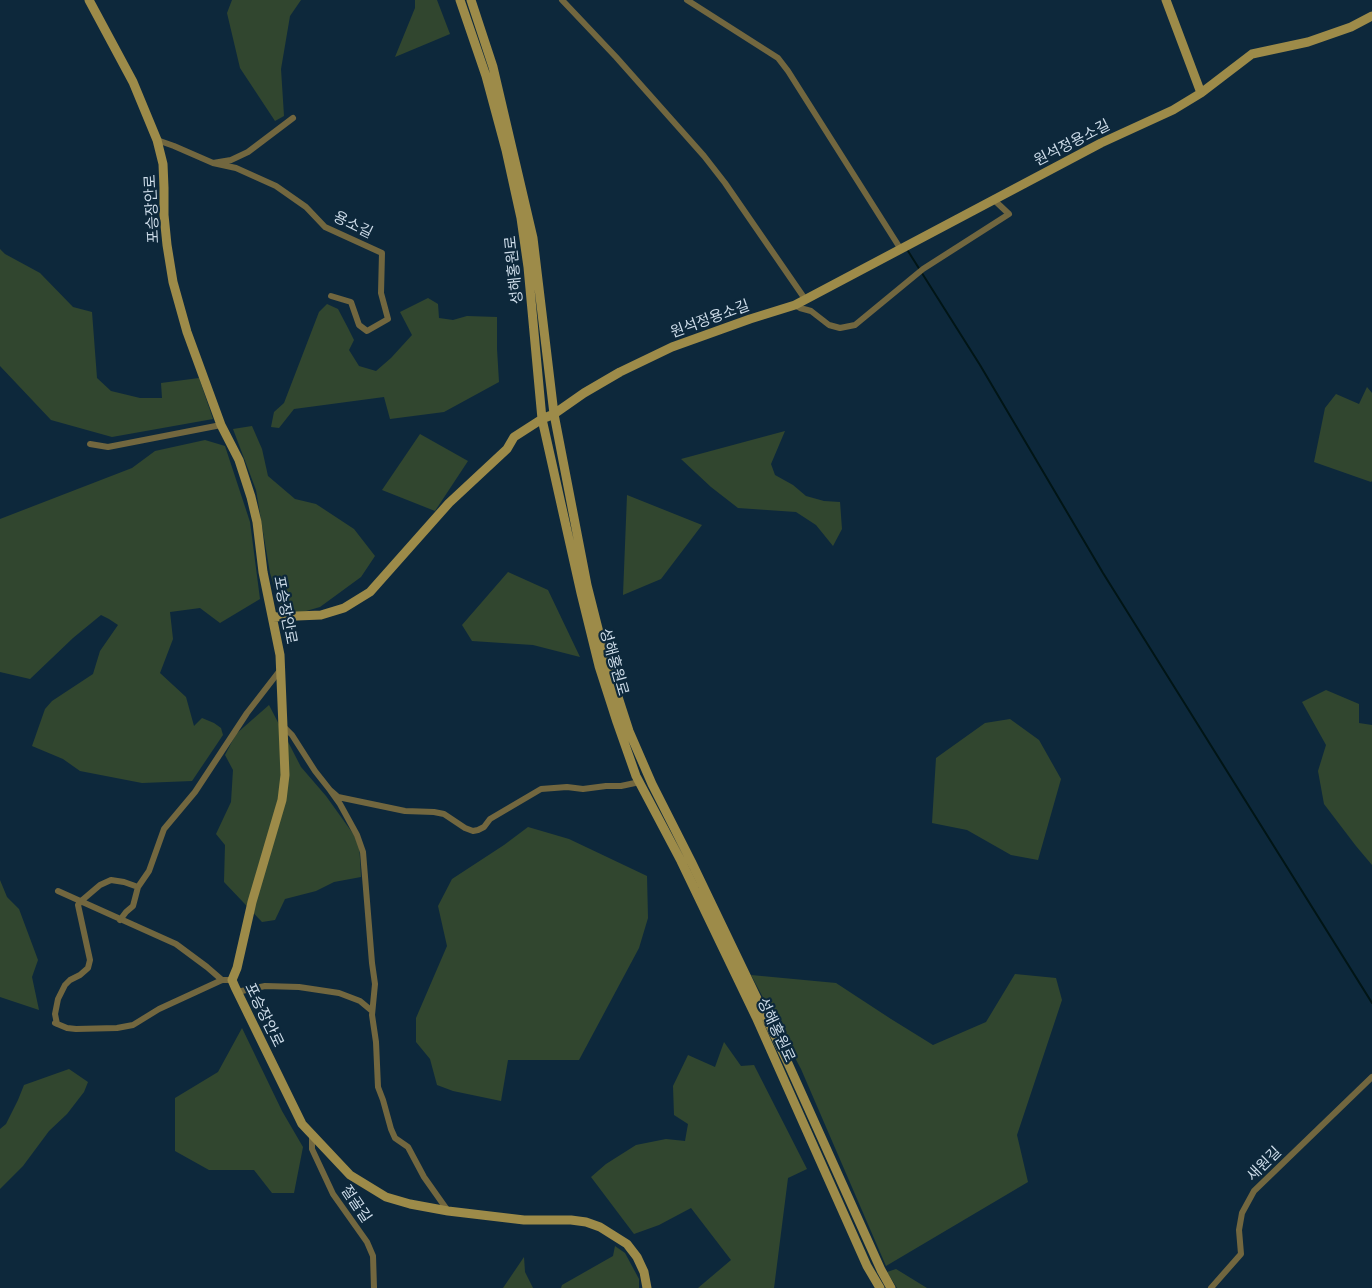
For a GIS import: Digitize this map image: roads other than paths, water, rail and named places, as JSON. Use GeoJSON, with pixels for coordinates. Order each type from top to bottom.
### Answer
{"type":"FeatureCollection","features":[{"type":"Feature","properties":{"kind":"street","name":"포승장안로"},"geometry":{"type":"LineString","coordinates":[[89,0],[133,82],[157,140],[163,164],[164,215],[174,282],[187,332],[221,425],[239,460],[252,496],[263,572],[280,655],[285,775],[282,800],[252,902],[237,968],[232,980],[237,992],[302,1124],[350,1175],[386,1197],[448,1212],[524,1220],[571,1220],[586,1222],[600,1227],[627,1244],[638,1257],[647,1281],[647,1288]]}},
{"type":"Feature","properties":{"kind":"street","name":"성해홍원로"},"geometry":{"type":"LineString","coordinates":[[460,0],[486,76],[506,150],[521,218],[528,267],[542,418],[599,666],[617,722],[636,776],[680,861],[756,1017],[867,1266],[880,1288]]}},
{"type":"Feature","properties":{"kind":"street","name":"성해홍원로"},"geometry":{"type":"LineString","coordinates":[[471,0],[493,67],[533,238],[554,414],[587,585],[606,660],[629,732],[652,784],[787,1061],[881,1270],[891,1288]]}},
{"type":"Feature","properties":{"kind":"street"},"geometry":{"type":"LineString","coordinates":[[562,0],[616,57],[704,156],[725,183],[805,299]]}},
{"type":"Feature","properties":{"kind":"street"},"geometry":{"type":"LineString","coordinates":[[687,0],[778,58],[900,248]]}},
{"type":"Feature","properties":{"kind":"street"},"geometry":{"type":"LineString","coordinates":[[1166,0],[1201,93]]}},
{"type":"Feature","properties":{"kind":"street","name":"원석정용소길"},"geometry":{"type":"LineString","coordinates":[[273,617],[321,615],[344,608],[370,592],[449,503],[507,449],[514,438],[542,418],[554,414],[620,372],[672,347],[795,305],[1101,143],[1173,110],[1201,93],[1252,54],[1308,42],[1351,27],[1372,16]]}},
{"type":"Feature","properties":{"kind":"street"},"geometry":{"type":"LineString","coordinates":[[213,163],[231,160],[248,152],[293,118]]}},
{"type":"Feature","properties":{"kind":"street","name":"용소길"},"geometry":{"type":"LineString","coordinates":[[157,140],[213,163],[236,168],[276,186],[306,207],[325,227],[382,252],[381,293],[388,319],[367,331],[360,325],[351,302],[331,296]]}},
{"type":"Feature","properties":{"kind":"street"},"geometry":{"type":"LineString","coordinates":[[795,305],[811,311],[829,325],[840,328],[855,325],[916,274],[1009,214],[993,199]]}},
{"type":"Feature","properties":{"kind":"street"},"geometry":{"type":"LineString","coordinates":[[90,444],[108,447],[221,425]]}},
{"type":"Feature","properties":{"kind":"street"},"geometry":{"type":"LineString","coordinates":[[120,920],[133,906],[138,887],[149,871],[164,829],[195,792],[247,713],[281,669]]}},
{"type":"Feature","properties":{"kind":"street"},"geometry":{"type":"LineString","coordinates":[[283,726],[292,735],[315,771],[330,790],[357,835],[363,852],[374,984],[372,1011],[376,1042],[378,1087],[395,1138],[408,1147],[424,1177],[448,1212]]}},
{"type":"Feature","properties":{"kind":"street"},"geometry":{"type":"LineString","coordinates":[[330,790],[338,797],[405,810],[444,814],[473,831],[478,830],[490,819],[541,789],[567,787],[583,789],[635,783]]}},
{"type":"Feature","properties":{"kind":"street"},"geometry":{"type":"LineString","coordinates":[[138,887],[111,880],[100,885],[80,902],[78,908],[90,960],[88,968],[80,976],[70,980],[65,985],[58,999],[55,1023],[76,1029],[117,1028],[133,1025],[159,1009],[222,980],[232,980]]}},
{"type":"Feature","properties":{"kind":"street"},"geometry":{"type":"LineString","coordinates":[[58,891],[176,944],[222,980]]}},
{"type":"Feature","properties":{"kind":"street"},"geometry":{"type":"LineString","coordinates":[[237,992],[265,986],[299,987],[339,993],[360,1002],[372,1011]]}},
{"type":"Feature","properties":{"kind":"street","name":"새원길"},"geometry":{"type":"LineString","coordinates":[[1211,1288],[1241,1254],[1239,1230],[1242,1213],[1254,1192],[1372,1077]]}},
{"type":"Feature","properties":{"kind":"street","name":"절골길"},"geometry":{"type":"LineString","coordinates":[[312,1135],[312,1149],[333,1194],[366,1242],[373,1256],[374,1288]]}},
{"type":"Feature","properties":{"kind":"waterway"},"geometry":{"type":"LineString","coordinates":[[908,251],[980,365],[1103,573],[1372,1003]]}}]}
